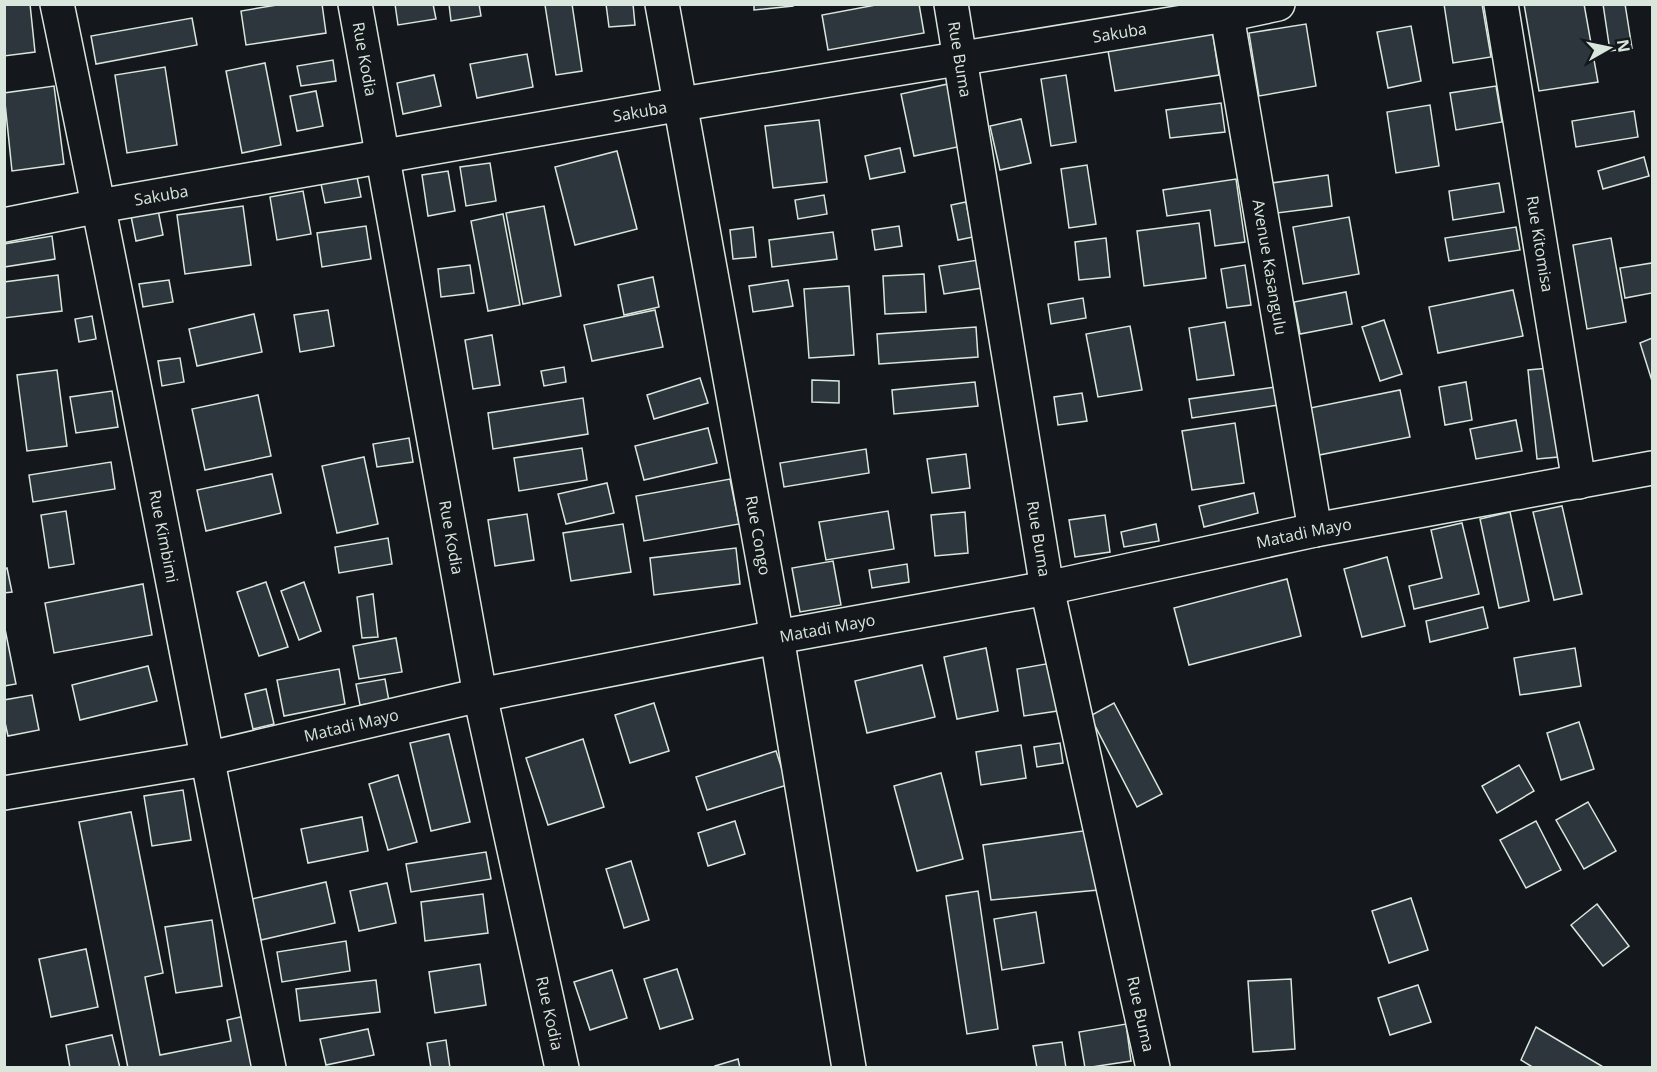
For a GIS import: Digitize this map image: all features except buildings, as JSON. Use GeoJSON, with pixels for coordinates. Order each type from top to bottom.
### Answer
{"type":"FeatureCollection","features":[{"type":"Feature","properties":{"kind":"street","name":"Rue Kimbimi"},"geometry":{"type":"LineString","coordinates":[[57,4],[269,1068]]}},
{"type":"Feature","properties":{"kind":"street","name":"Rue Kodia"},"geometry":{"type":"LineString","coordinates":[[355,4],[480,695],[562,1068]]}},
{"type":"Feature","properties":{"kind":"street","name":"Rue Congo"},"geometry":{"type":"LineString","coordinates":[[662,4],[682,104],[777,637],[849,1068]]}},
{"type":"Feature","properties":{"kind":"street","name":"Rue Buma"},"geometry":{"type":"LineString","coordinates":[[951,4],[1047,588],[1153,1068]]}},
{"type":"Feature","properties":{"kind":"street","name":"Sakuba"},"geometry":{"type":"LineString","coordinates":[[4,225],[99,206],[682,104],[960,58],[1226,10],[1278,4]]}},
{"type":"Feature","properties":{"kind":"street","name":"Rue Kitomisa"},"geometry":{"type":"LineString","coordinates":[[1501,4],[1579,482]]}},
{"type":"Feature","properties":{"kind":"street","name":"Avenue Kasangulu"},"geometry":{"type":"LineString","coordinates":[[1226,10],[1315,530]]}},
{"type":"Feature","properties":{"kind":"street","name":"Matadi Mayo"},"geometry":{"type":"LineString","coordinates":[[4,793],[206,759],[480,695],[777,637],[1047,588],[1315,530],[1653,468]]}}]}
